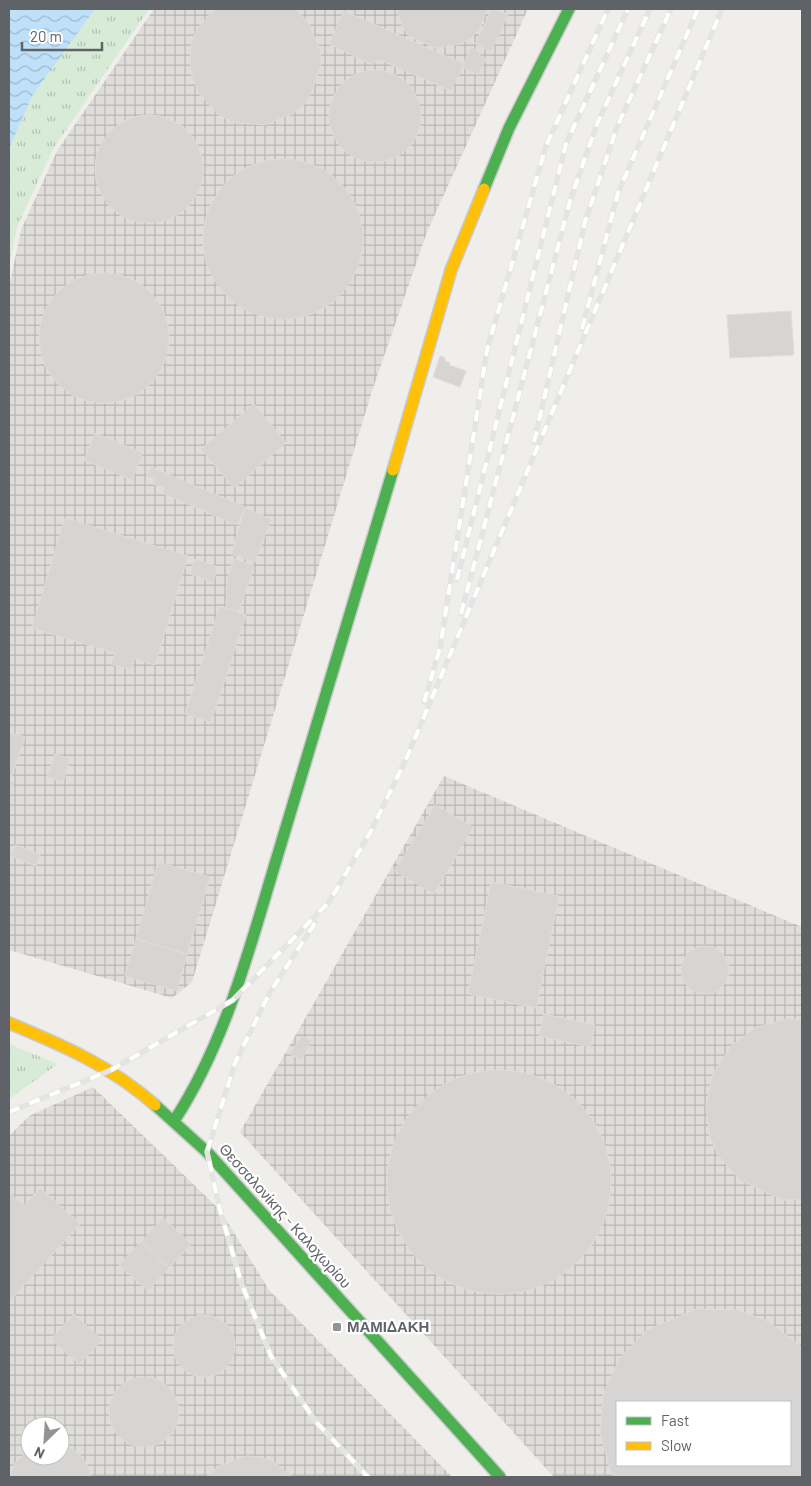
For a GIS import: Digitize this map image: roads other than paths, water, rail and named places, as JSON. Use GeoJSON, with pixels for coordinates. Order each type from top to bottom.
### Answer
{"type":"FeatureCollection","features":[{"type":"Feature","properties":{"kind":"street"},"geometry":{"type":"LineString","coordinates":[[174,1121],[197,1087],[215,1050],[233,1000],[329,689],[451,270],[509,128],[568,9]]}},
{"type":"Feature","properties":{"kind":"street","name":"Θεσσαλονίκης - Καλοχωρίου"},"geometry":{"type":"LineString","coordinates":[[9,1023],[66,1046],[110,1070],[174,1121],[207,1152],[500,1477]]}},
{"type":"Feature","properties":{"kind":"water"},"geometry":{"type":"Polygon","coordinates":[[[9,9],[95,9],[32,96],[9,149],[9,9]]]}},
{"type":"Feature","properties":{"kind":"railway"},"geometry":{"type":"LineString","coordinates":[[424,702],[440,648],[487,350],[546,146],[608,9]]}},
{"type":"Feature","properties":{"kind":"railway"},"geometry":{"type":"LineString","coordinates":[[457,580],[566,144],[628,9]]}},
{"type":"Feature","properties":{"kind":"railway"},"geometry":{"type":"LineString","coordinates":[[461,614],[570,201],[597,124],[650,9]]}},
{"type":"Feature","properties":{"kind":"railway"},"geometry":{"type":"LineString","coordinates":[[534,442],[585,222],[617,127],[671,9]]}},
{"type":"Feature","properties":{"kind":"railway"},"geometry":{"type":"LineString","coordinates":[[582,329],[618,193],[698,9]]}},
{"type":"Feature","properties":{"kind":"railway"},"geometry":{"type":"LineString","coordinates":[[9,1112],[111,1070],[233,1000],[329,902],[371,831],[407,757],[722,9]]}},
{"type":"Feature","properties":{"kind":"railway"},"geometry":{"type":"LineString","coordinates":[[315,923],[269,994],[235,1063],[207,1152],[220,1210],[242,1285],[271,1356],[316,1422],[368,1477]]}},
{"type":"Feature","properties":{"kind":"place","name":"ΜΑΜΙΔΑΚΗ"},"geometry":{"type":"Point","coordinates":[337,1327]}}]}
